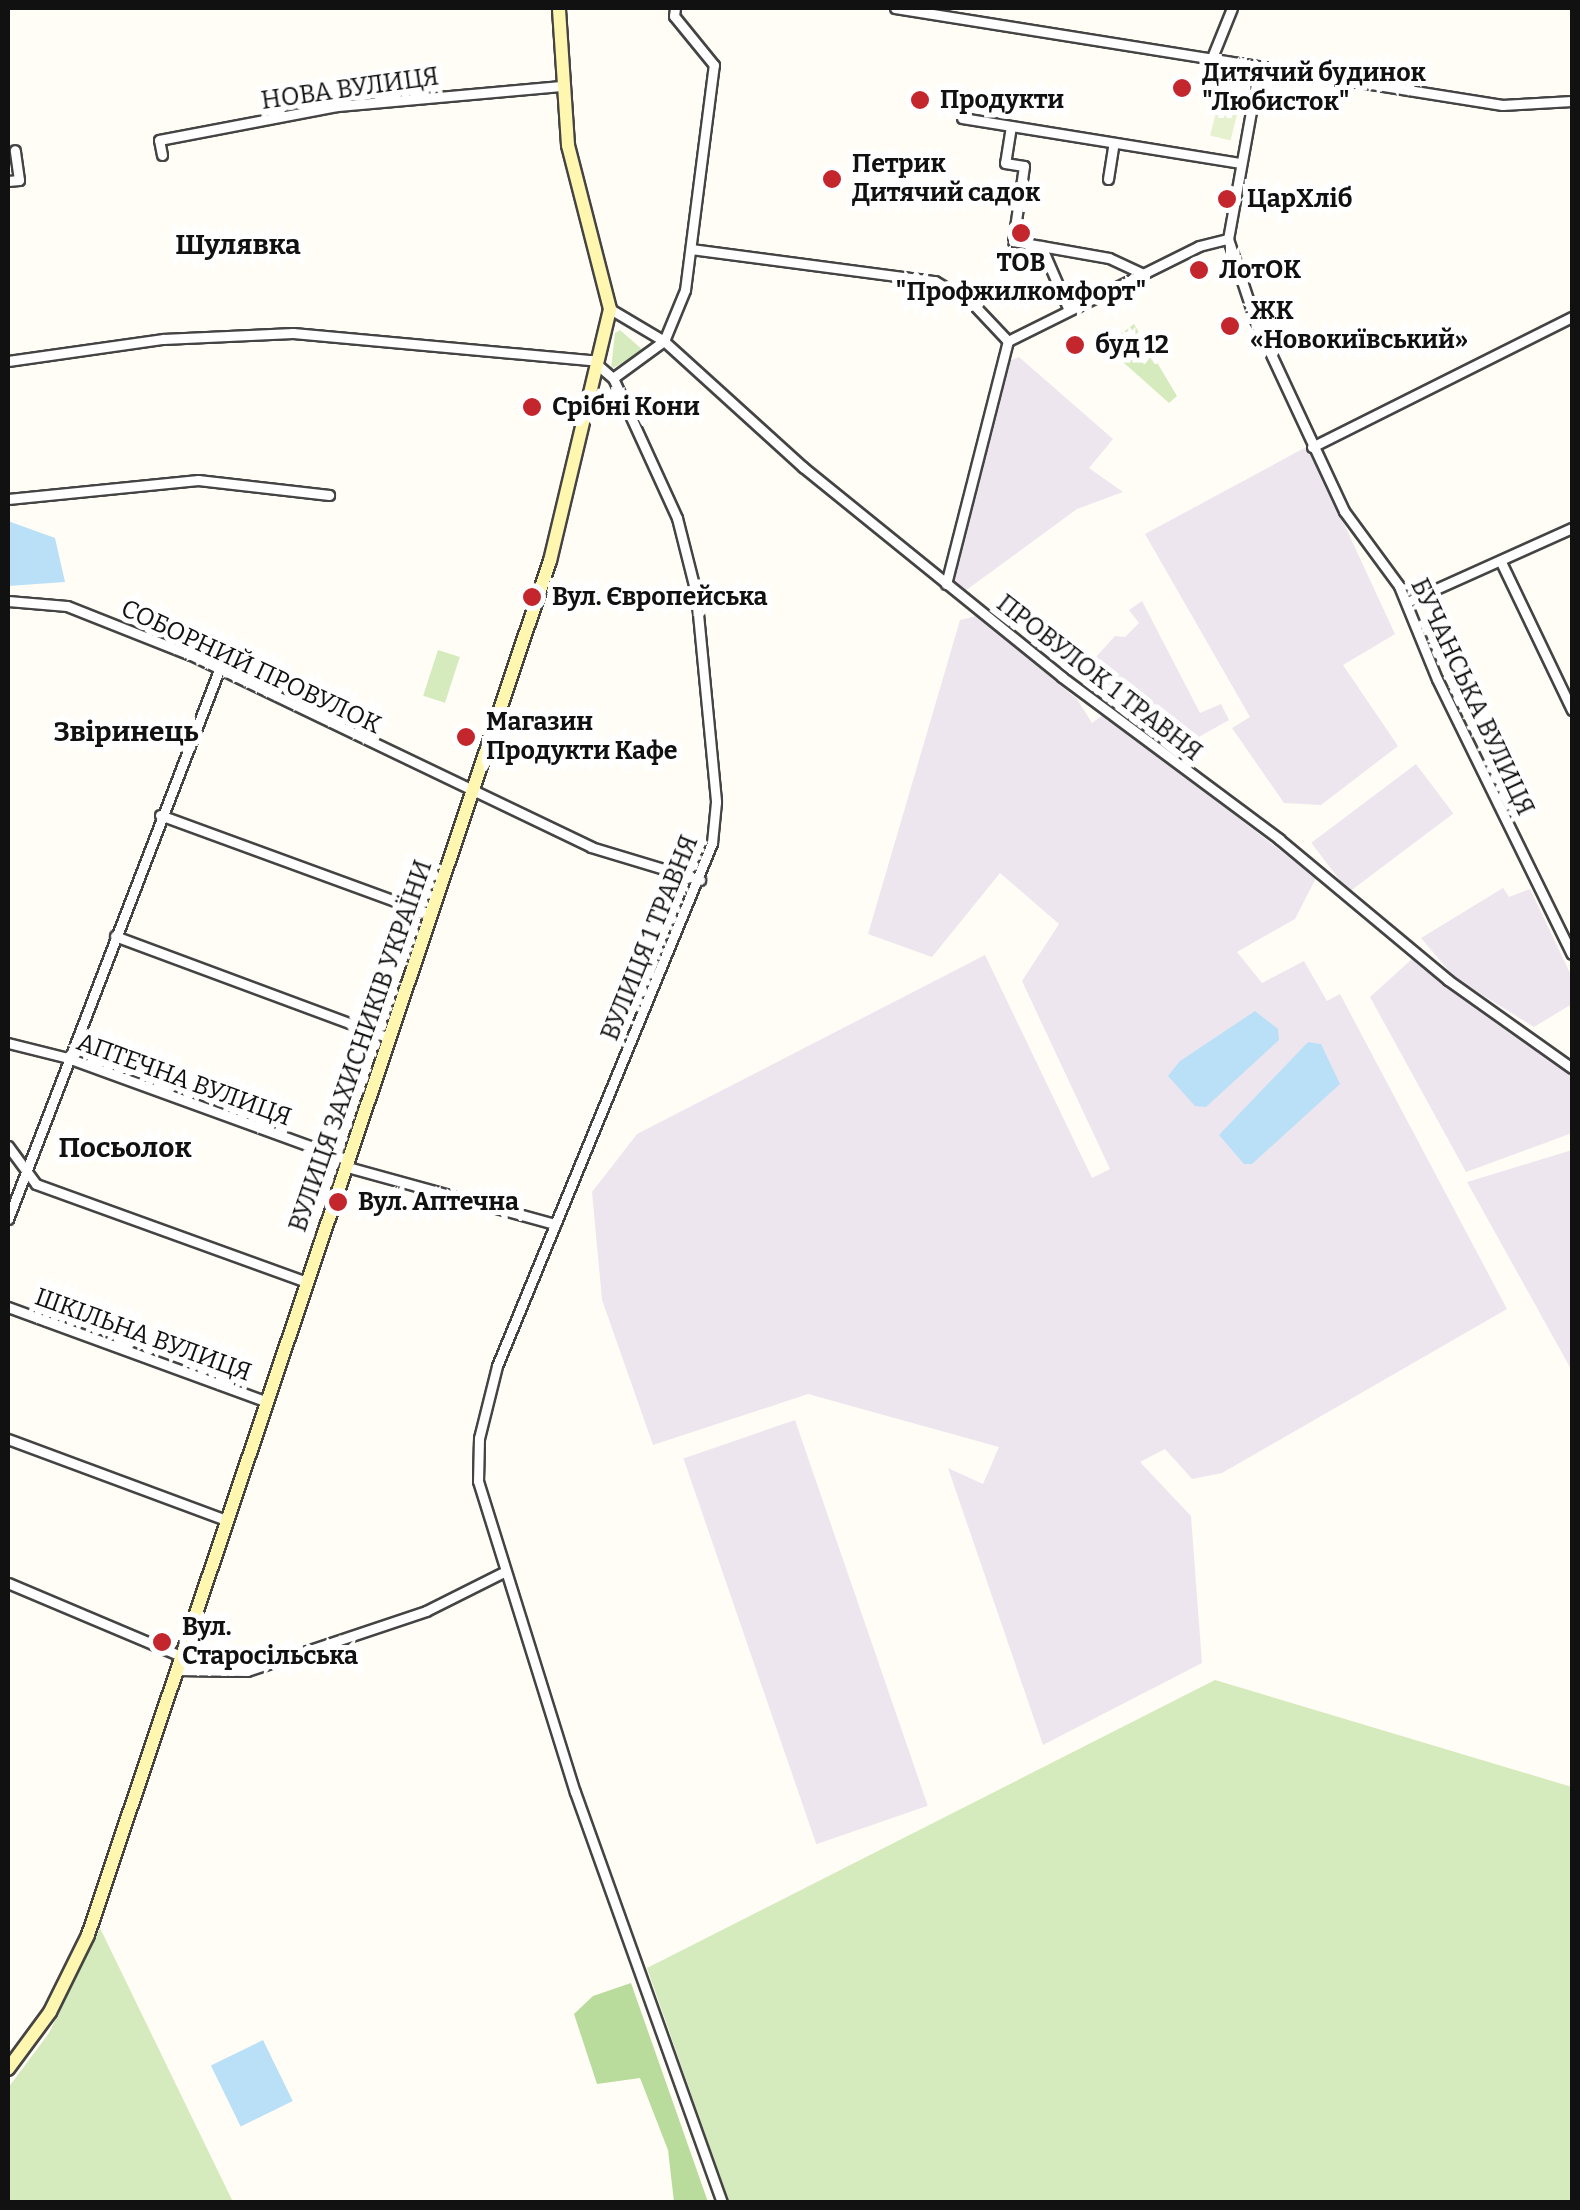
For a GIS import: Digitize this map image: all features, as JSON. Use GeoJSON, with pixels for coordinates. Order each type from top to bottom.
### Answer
{"type":"FeatureCollection","features":[{"type":"Feature","properties":{"kind":"street","name":"ВУЛИЦЯ ЗАХИСНИКІВ УКРАЇНИ"},"geometry":{"type":"LineString","coordinates":[[181,1656],[550,560],[600,363],[610,309],[585,224],[562,86],[560,8]]}},
{"type":"Feature","properties":{"kind":"street"},"geometry":{"type":"LineString","coordinates":[[613,378],[664,341],[685,290],[692,249],[714,65],[674,16],[675,8]]}},
{"type":"Feature","properties":{"kind":"street"},"geometry":{"type":"LineString","coordinates":[[895,8],[1502,105],[1572,101]]}},
{"type":"Feature","properties":{"kind":"street"},"geometry":{"type":"LineString","coordinates":[[1211,60],[1232,8]]}},
{"type":"Feature","properties":{"kind":"street","name":"БУЧАНСЬКА ВУЛИЦЯ"},"geometry":{"type":"LineString","coordinates":[[1259,67],[1228,239],[1255,320],[1344,510],[1407,602],[1437,679],[1572,954]]}},
{"type":"Feature","properties":{"kind":"street","name":"НОВА ВУЛИЦЯ"},"geometry":{"type":"LineString","coordinates":[[162,155],[160,140],[337,106],[562,86]]}},
{"type":"Feature","properties":{"kind":"street"},"geometry":{"type":"LineString","coordinates":[[962,118],[1239,164]]}},
{"type":"Feature","properties":{"kind":"street"},"geometry":{"type":"LineString","coordinates":[[1012,126],[1005,163],[1024,166],[1012,241],[1109,258],[1141,274]]}},
{"type":"Feature","properties":{"kind":"street"},"geometry":{"type":"LineString","coordinates":[[1108,179],[1114,143]]}},
{"type":"Feature","properties":{"kind":"street"},"geometry":{"type":"LineString","coordinates":[[8,182],[19,180],[15,150]]}},
{"type":"Feature","properties":{"kind":"street"},"geometry":{"type":"LineString","coordinates":[[946,584],[1008,341],[1141,274],[1228,239]]}},
{"type":"Feature","properties":{"kind":"street"},"geometry":{"type":"LineString","coordinates":[[1041,246],[1068,308]]}},
{"type":"Feature","properties":{"kind":"street"},"geometry":{"type":"LineString","coordinates":[[692,249],[935,280],[973,304],[1008,341]]}},
{"type":"Feature","properties":{"kind":"street","name":"ПРОВУЛОК 1 ТРАВНЯ"},"geometry":{"type":"LineString","coordinates":[[610,309],[664,341],[946,584],[1278,839],[1448,980],[1572,1068]]}},
{"type":"Feature","properties":{"kind":"street"},"geometry":{"type":"LineString","coordinates":[[1312,447],[1572,316]]}},
{"type":"Feature","properties":{"kind":"street"},"geometry":{"type":"LineString","coordinates":[[8,362],[163,339],[293,333],[494,346],[600,363]]}},
{"type":"Feature","properties":{"kind":"street","name":"ВУЛИЦЯ 1 ТРАВНЯ"},"geometry":{"type":"LineString","coordinates":[[600,363],[613,378],[677,518],[693,578],[716,802],[700,880],[497,1366],[479,1438],[478,1481],[504,1572],[722,2202]]}},
{"type":"Feature","properties":{"kind":"street"},"geometry":{"type":"LineString","coordinates":[[8,499],[198,480],[329,495]]}},
{"type":"Feature","properties":{"kind":"street"},"geometry":{"type":"LineString","coordinates":[[1407,602],[1572,528]]}},
{"type":"Feature","properties":{"kind":"street"},"geometry":{"type":"LineString","coordinates":[[1502,562],[1572,710]]}},
{"type":"Feature","properties":{"kind":"street","name":"СОБОРНИЙ ПРОВУЛОК"},"geometry":{"type":"LineString","coordinates":[[8,600],[67,606],[218,670],[408,762],[473,786],[591,847],[700,880]]}},
{"type":"Feature","properties":{"kind":"street"},"geometry":{"type":"LineString","coordinates":[[8,1219],[218,670]]}},
{"type":"Feature","properties":{"kind":"street"},"geometry":{"type":"LineString","coordinates":[[160,816],[430,914]]}},
{"type":"Feature","properties":{"kind":"street"},"geometry":{"type":"LineString","coordinates":[[115,936],[388,1037]]}},
{"type":"Feature","properties":{"kind":"street","name":"АПТЕЧНА ВУЛИЦЯ"},"geometry":{"type":"LineString","coordinates":[[8,1043],[68,1058],[345,1163],[556,1224]]}},
{"type":"Feature","properties":{"kind":"street"},"geometry":{"type":"LineString","coordinates":[[8,1146],[36,1184],[306,1282]]}},
{"type":"Feature","properties":{"kind":"street","name":"ШКІЛЬНА ВУЛИЦЯ"},"geometry":{"type":"LineString","coordinates":[[8,1307],[266,1401]]}},
{"type":"Feature","properties":{"kind":"street"},"geometry":{"type":"LineString","coordinates":[[8,1440],[226,1520]]}},
{"type":"Feature","properties":{"kind":"street"},"geometry":{"type":"LineString","coordinates":[[176,1670],[247,1671],[426,1611],[504,1572]]}},
{"type":"Feature","properties":{"kind":"street"},"geometry":{"type":"LineString","coordinates":[[8,1583],[181,1656],[88,1935],[50,2012],[8,2069]]}},
{"type":"Feature","properties":{"kind":"shaded area"},"geometry":{"type":"Polygon","coordinates":[[[1019,357],[1113,439],[1089,468],[1123,492],[1077,509],[965,591],[952,580],[995,406],[1009,361],[1019,357]]]}},
{"type":"Feature","properties":{"kind":"shaded area"},"geometry":{"type":"Polygon","coordinates":[[[1308,446],[1395,634],[1343,665],[1398,746],[1321,805],[1284,803],[1232,728],[1250,717],[1145,534],[1308,446]]]}},
{"type":"Feature","properties":{"kind":"shaded area"},"geometry":{"type":"Polygon","coordinates":[[[1142,601],[1200,713],[1221,704],[1229,720],[1197,738],[1167,739],[1145,728],[1084,681],[1085,669],[1115,636],[1125,637],[1139,623],[1129,610],[1142,601]]]}},
{"type":"Feature","properties":{"kind":"shaded area"},"geometry":{"type":"Polygon","coordinates":[[[976,616],[1077,699],[1092,723],[1104,714],[1316,878],[1295,919],[1237,952],[1262,983],[1304,961],[1327,1001],[1340,994],[1507,1309],[1222,1473],[1192,1479],[1165,1449],[1140,1462],[1191,1516],[1202,1663],[1043,1745],[948,1468],[983,1484],[999,1447],[808,1394],[653,1445],[602,1300],[592,1192],[637,1134],[985,955],[1092,1178],[1110,1169],[1022,981],[1059,924],[1000,873],[932,957],[868,934],[960,620],[976,616]]]}},
{"type":"Feature","properties":{"kind":"shaded area"},"geometry":{"type":"Polygon","coordinates":[[[1416,764],[1453,814],[1349,892],[1311,843],[1416,764]]]}},
{"type":"Feature","properties":{"kind":"shaded area"},"geometry":{"type":"Polygon","coordinates":[[[1503,888],[1509,897],[1530,889],[1572,977],[1572,1004],[1534,1027],[1455,978],[1421,938],[1503,888]]]}},
{"type":"Feature","properties":{"kind":"shaded area"},"geometry":{"type":"Polygon","coordinates":[[[1413,958],[1563,1067],[1572,1080],[1572,1133],[1466,1172],[1370,997],[1413,958]]]}},
{"type":"Feature","properties":{"kind":"shaded area"},"geometry":{"type":"Polygon","coordinates":[[[1572,1150],[1572,1371],[1467,1182],[1572,1150]]]}},
{"type":"Feature","properties":{"kind":"shaded area"},"geometry":{"type":"Polygon","coordinates":[[[795,1420],[928,1806],[816,1844],[683,1458],[795,1420]]]}},
{"type":"Feature","properties":{"kind":"green space"},"geometry":{"type":"Polygon","coordinates":[[[1222,88],[1242,93],[1231,141],[1210,136],[1222,88]]]}},
{"type":"Feature","properties":{"kind":"green space"},"geometry":{"type":"Polygon","coordinates":[[[1134,324],[1177,396],[1169,403],[1105,346],[1134,324]]]}},
{"type":"Feature","properties":{"kind":"green space"},"geometry":{"type":"Polygon","coordinates":[[[620,330],[644,351],[611,369],[615,333],[620,330]]]}},
{"type":"Feature","properties":{"kind":"green space"},"geometry":{"type":"Polygon","coordinates":[[[438,650],[460,657],[445,703],[423,696],[438,650]]]}},
{"type":"Feature","properties":{"kind":"green space"},"geometry":{"type":"Polygon","coordinates":[[[1215,1680],[1572,1787],[1572,2202],[729,2202],[647,1968],[1215,1680]]]}},
{"type":"Feature","properties":{"kind":"green space"},"geometry":{"type":"Polygon","coordinates":[[[100,1928],[233,2202],[8,2202],[8,2088],[49,2033],[100,1928]]]}},
{"type":"Feature","properties":{"kind":"green space"},"geometry":{"type":"Polygon","coordinates":[[[631,1983],[708,2202],[674,2202],[668,2150],[640,2078],[597,2084],[574,2014],[593,1996],[631,1983]]]}},
{"type":"Feature","properties":{"kind":"water"},"geometry":{"type":"Polygon","coordinates":[[[8,521],[55,538],[65,582],[8,586],[8,521]]]}},
{"type":"Feature","properties":{"kind":"water"},"geometry":{"type":"Polygon","coordinates":[[[1255,1011],[1278,1029],[1279,1040],[1206,1107],[1195,1106],[1168,1076],[1180,1061],[1255,1011]]]}},
{"type":"Feature","properties":{"kind":"water"},"geometry":{"type":"Polygon","coordinates":[[[1308,1042],[1321,1044],[1340,1084],[1252,1164],[1244,1164],[1219,1135],[1308,1042]]]}},
{"type":"Feature","properties":{"kind":"water"},"geometry":{"type":"Polygon","coordinates":[[[263,2040],[293,2101],[241,2127],[211,2065],[263,2040]]]}},
{"type":"Feature","properties":{"kind":"place","name":"Дитячий будинок \"Любисток\""},"geometry":{"type":"Point","coordinates":[1182,88]}},
{"type":"Feature","properties":{"kind":"place","name":"Продукти"},"geometry":{"type":"Point","coordinates":[920,100]}},
{"type":"Feature","properties":{"kind":"place","name":"Петрик Дитячий садок"},"geometry":{"type":"Point","coordinates":[832,179]}},
{"type":"Feature","properties":{"kind":"place","name":"ЦарХліб"},"geometry":{"type":"Point","coordinates":[1227,199]}},
{"type":"Feature","properties":{"kind":"place","name":"ТОВ \"Профжилкомфорт\""},"geometry":{"type":"Point","coordinates":[1021,233]}},
{"type":"Feature","properties":{"kind":"place","name":"ЛотОК"},"geometry":{"type":"Point","coordinates":[1199,270]}},
{"type":"Feature","properties":{"kind":"place","name":"ЖК «Новокиївський»"},"geometry":{"type":"Point","coordinates":[1230,326]}},
{"type":"Feature","properties":{"kind":"place","name":"буд 12"},"geometry":{"type":"Point","coordinates":[1075,345]}},
{"type":"Feature","properties":{"kind":"place","name":"Срібні Кони"},"geometry":{"type":"Point","coordinates":[532,407]}},
{"type":"Feature","properties":{"kind":"place","name":"Вул. Європейська"},"geometry":{"type":"Point","coordinates":[532,597]}},
{"type":"Feature","properties":{"kind":"place","name":"Магазин Продукти Кафе"},"geometry":{"type":"Point","coordinates":[466,737]}},
{"type":"Feature","properties":{"kind":"place","name":"Вул. Аптечна"},"geometry":{"type":"Point","coordinates":[338,1202]}},
{"type":"Feature","properties":{"kind":"place","name":"Вул. Старосільська"},"geometry":{"type":"Point","coordinates":[162,1642]}},
{"type":"Feature","properties":{"kind":"district","name":"Шулявка"},"geometry":{"type":"Point","coordinates":[238,245]}},
{"type":"Feature","properties":{"kind":"district","name":"Звіринець"},"geometry":{"type":"Point","coordinates":[126,732]}},
{"type":"Feature","properties":{"kind":"district","name":"Посьолок"},"geometry":{"type":"Point","coordinates":[125,1148]}}]}
